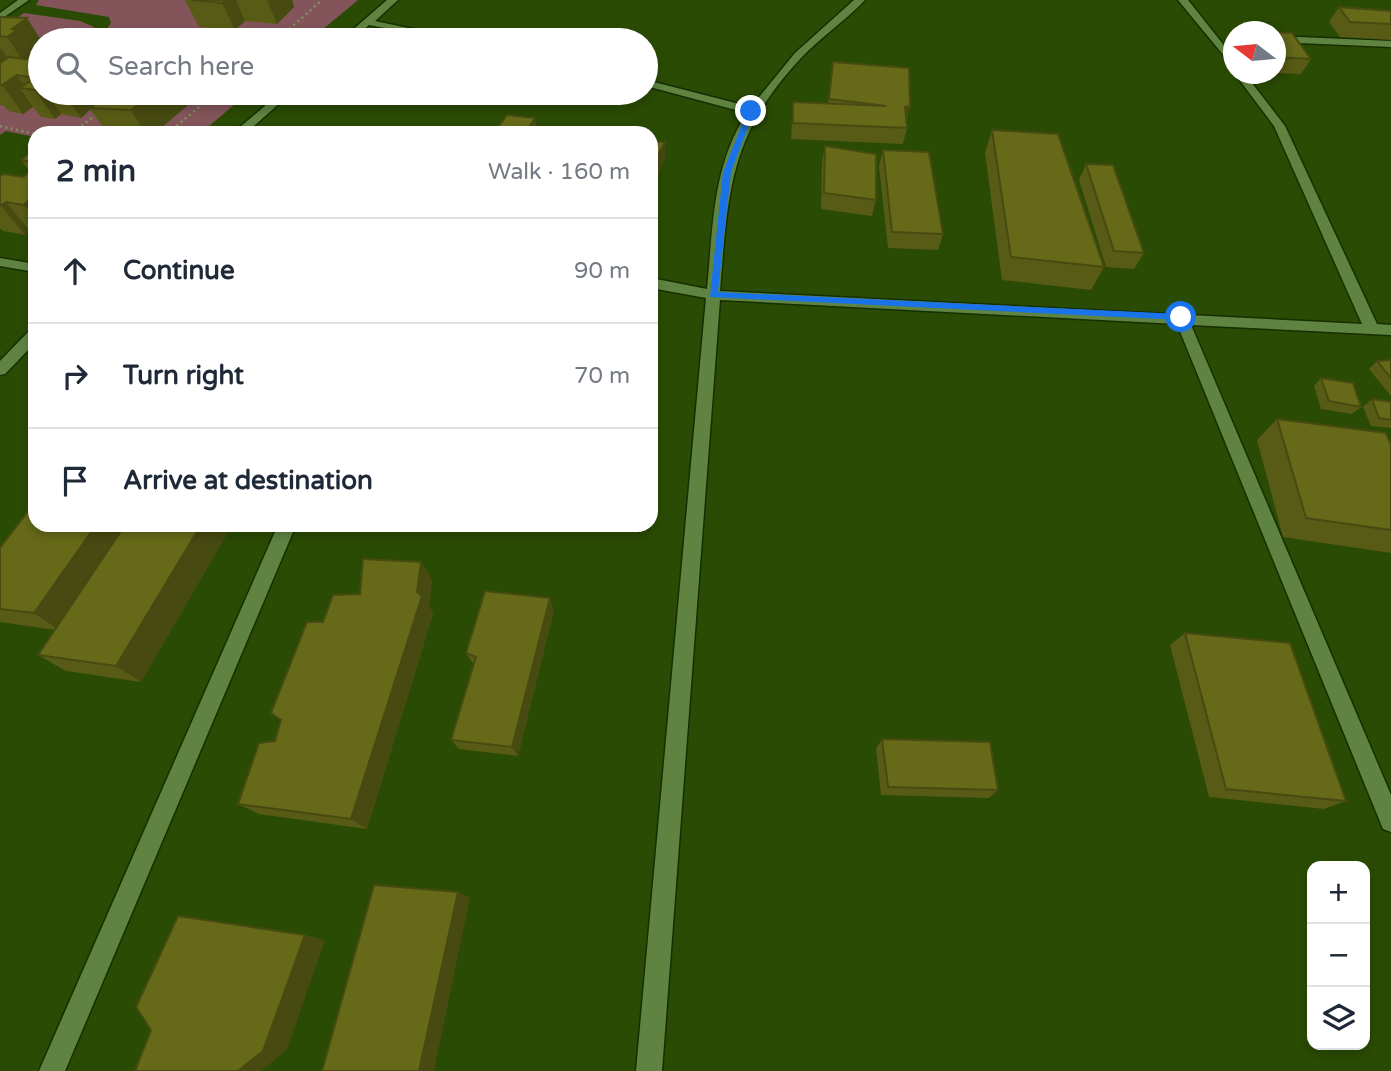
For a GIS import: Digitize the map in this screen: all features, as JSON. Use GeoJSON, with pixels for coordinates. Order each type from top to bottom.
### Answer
{"type":"FeatureCollection","features":[{"type":"Feature","properties":{"kind":"street"},"geometry":{"type":"LineString","coordinates":[[0,17],[24,0]]}},
{"type":"Feature","properties":{"kind":"street"},"geometry":{"type":"LineString","coordinates":[[360,28],[393,0]]}},
{"type":"Feature","properties":{"kind":"street"},"geometry":{"type":"LineString","coordinates":[[649,1071],[713,295],[727,172],[751,111],[817,34],[860,0]]}},
{"type":"Feature","properties":{"kind":"street"},"geometry":{"type":"LineString","coordinates":[[1183,0],[1223,46]]}},
{"type":"Feature","properties":{"kind":"street"},"geometry":{"type":"LineString","coordinates":[[367,22],[398,28]]}},
{"type":"Feature","properties":{"kind":"street"},"geometry":{"type":"LineString","coordinates":[[1286,39],[1391,43]]}},
{"type":"Feature","properties":{"kind":"street"},"geometry":{"type":"LineString","coordinates":[[1248,84],[1279,126],[1372,329]]}},
{"type":"Feature","properties":{"kind":"street"},"geometry":{"type":"LineString","coordinates":[[658,86],[751,111]]}},
{"type":"Feature","properties":{"kind":"street"},"geometry":{"type":"LineString","coordinates":[[247,126],[272,105]]}},
{"type":"Feature","properties":{"kind":"street"},"geometry":{"type":"LineString","coordinates":[[0,262],[28,267]]}},
{"type":"Feature","properties":{"kind":"street"},"geometry":{"type":"LineString","coordinates":[[658,284],[713,295],[1181,317],[1391,330]]}},
{"type":"Feature","properties":{"kind":"street"},"geometry":{"type":"LineString","coordinates":[[1181,317],[1391,821]]}},
{"type":"Feature","properties":{"kind":"street"},"geometry":{"type":"LineString","coordinates":[[0,370],[28,341]]}},
{"type":"Feature","properties":{"kind":"street"},"geometry":{"type":"LineString","coordinates":[[52,1071],[284,532]]}},
{"type":"Feature","properties":{"kind":"path"},"geometry":{"type":"LineString","coordinates":[[290,28],[322,0]]}},
{"type":"Feature","properties":{"kind":"path"},"geometry":{"type":"LineString","coordinates":[[176,126],[202,105]]}},
{"type":"Feature","properties":{"kind":"path"},"geometry":{"type":"LineString","coordinates":[[82,126],[103,109]]}},
{"type":"Feature","properties":{"kind":"path"},"geometry":{"type":"LineString","coordinates":[[0,126],[28,132]]}},
{"type":"Feature","properties":{"kind":"shaded area"},"geometry":{"type":"Polygon","coordinates":[[[39,0],[358,0],[324,28],[107,28],[111,23],[109,17],[36,5],[39,0]]]}},
{"type":"Feature","properties":{"kind":"shaded area"},"geometry":{"type":"Polygon","coordinates":[[[24,13],[80,21],[94,27],[28,28],[28,105],[234,105],[209,126],[28,126],[28,136],[6,131],[0,135],[0,31],[24,13]]]}},
{"type":"Feature","properties":{"kind":"building"},"geometry":{"type":"Polygon","coordinates":[[[192,0],[225,0],[222,3],[192,0]]]}},
{"type":"Feature","properties":{"kind":"building"},"geometry":{"type":"Polygon","coordinates":[[[1339,7],[1391,11],[1391,24],[1350,22],[1339,7]]]}},
{"type":"Feature","properties":{"kind":"building"},"geometry":{"type":"Polygon","coordinates":[[[0,17],[27,18],[12,29],[18,29],[7,37],[0,36],[0,17]]]}},
{"type":"Feature","properties":{"kind":"building"},"geometry":{"type":"Polygon","coordinates":[[[1286,33],[1292,33],[1311,59],[1286,58],[1286,33]]]}},
{"type":"Feature","properties":{"kind":"building"},"geometry":{"type":"Polygon","coordinates":[[[9,57],[28,59],[28,77],[17,75],[0,85],[0,63],[9,57]]]}},
{"type":"Feature","properties":{"kind":"building"},"geometry":{"type":"Polygon","coordinates":[[[833,62],[909,68],[910,106],[905,107],[907,128],[793,123],[793,102],[886,106],[829,99],[833,62]]]}},
{"type":"Feature","properties":{"kind":"building"},"geometry":{"type":"Polygon","coordinates":[[[94,105],[137,105],[131,110],[90,108],[94,105]]]}},
{"type":"Feature","properties":{"kind":"building"},"geometry":{"type":"Polygon","coordinates":[[[507,115],[535,118],[530,126],[499,126],[507,115]]]}},
{"type":"Feature","properties":{"kind":"building"},"geometry":{"type":"Polygon","coordinates":[[[992,130],[1058,134],[1104,267],[1011,257],[992,130]]]}},
{"type":"Feature","properties":{"kind":"building"},"geometry":{"type":"Polygon","coordinates":[[[658,142],[665,142],[658,156],[658,142]]]}},
{"type":"Feature","properties":{"kind":"building"},"geometry":{"type":"Polygon","coordinates":[[[825,146],[876,154],[876,200],[824,193],[825,146]]]}},
{"type":"Feature","properties":{"kind":"building"},"geometry":{"type":"Polygon","coordinates":[[[883,150],[929,152],[943,234],[892,232],[883,150]]]}},
{"type":"Feature","properties":{"kind":"building"},"geometry":{"type":"Polygon","coordinates":[[[1086,164],[1113,165],[1144,253],[1114,251],[1086,164]]]}},
{"type":"Feature","properties":{"kind":"building"},"geometry":{"type":"Polygon","coordinates":[[[28,173],[28,201],[24,205],[6,202],[0,206],[0,176],[4,174],[23,177],[28,173]]]}},
{"type":"Feature","properties":{"kind":"building"},"geometry":{"type":"Polygon","coordinates":[[[1391,360],[1391,378],[1377,361],[1391,360]]]}},
{"type":"Feature","properties":{"kind":"building"},"geometry":{"type":"Polygon","coordinates":[[[1321,378],[1353,383],[1361,407],[1329,401],[1321,378]]]}},
{"type":"Feature","properties":{"kind":"building"},"geometry":{"type":"Polygon","coordinates":[[[1372,399],[1391,402],[1391,420],[1379,418],[1372,399]]]}},
{"type":"Feature","properties":{"kind":"building"},"geometry":{"type":"Polygon","coordinates":[[[1277,419],[1386,433],[1391,445],[1391,530],[1306,518],[1277,419]]]}},
{"type":"Feature","properties":{"kind":"building"},"geometry":{"type":"Polygon","coordinates":[[[28,511],[28,532],[91,532],[34,613],[0,609],[0,548],[28,511]]]}},
{"type":"Feature","properties":{"kind":"building"},"geometry":{"type":"Polygon","coordinates":[[[120,532],[197,532],[116,666],[38,655],[120,532]]]}},
{"type":"Feature","properties":{"kind":"building"},"geometry":{"type":"Polygon","coordinates":[[[363,559],[421,562],[417,592],[422,596],[351,819],[238,804],[259,743],[275,741],[281,720],[271,713],[307,622],[323,622],[333,595],[360,594],[363,559]]]}},
{"type":"Feature","properties":{"kind":"building"},"geometry":{"type":"Polygon","coordinates":[[[485,591],[550,598],[512,747],[451,740],[476,657],[466,653],[485,591]]]}},
{"type":"Feature","properties":{"kind":"building"},"geometry":{"type":"Polygon","coordinates":[[[1185,633],[1290,643],[1346,801],[1226,789],[1185,633]]]}},
{"type":"Feature","properties":{"kind":"building"},"geometry":{"type":"Polygon","coordinates":[[[882,739],[990,742],[998,790],[888,787],[882,739]]]}},
{"type":"Feature","properties":{"kind":"building"},"geometry":{"type":"Polygon","coordinates":[[[374,885],[458,892],[419,1071],[322,1071],[374,885]]]}},
{"type":"Feature","properties":{"kind":"building"},"geometry":{"type":"Polygon","coordinates":[[[178,916],[305,935],[263,1051],[238,1071],[135,1071],[151,1030],[136,1007],[178,916]]]}},
{"type":"Feature","properties":{"kind":"route"},"geometry":{"type":"LineString","coordinates":[[751,111],[727,172],[713,295],[1181,317]]}}]}
